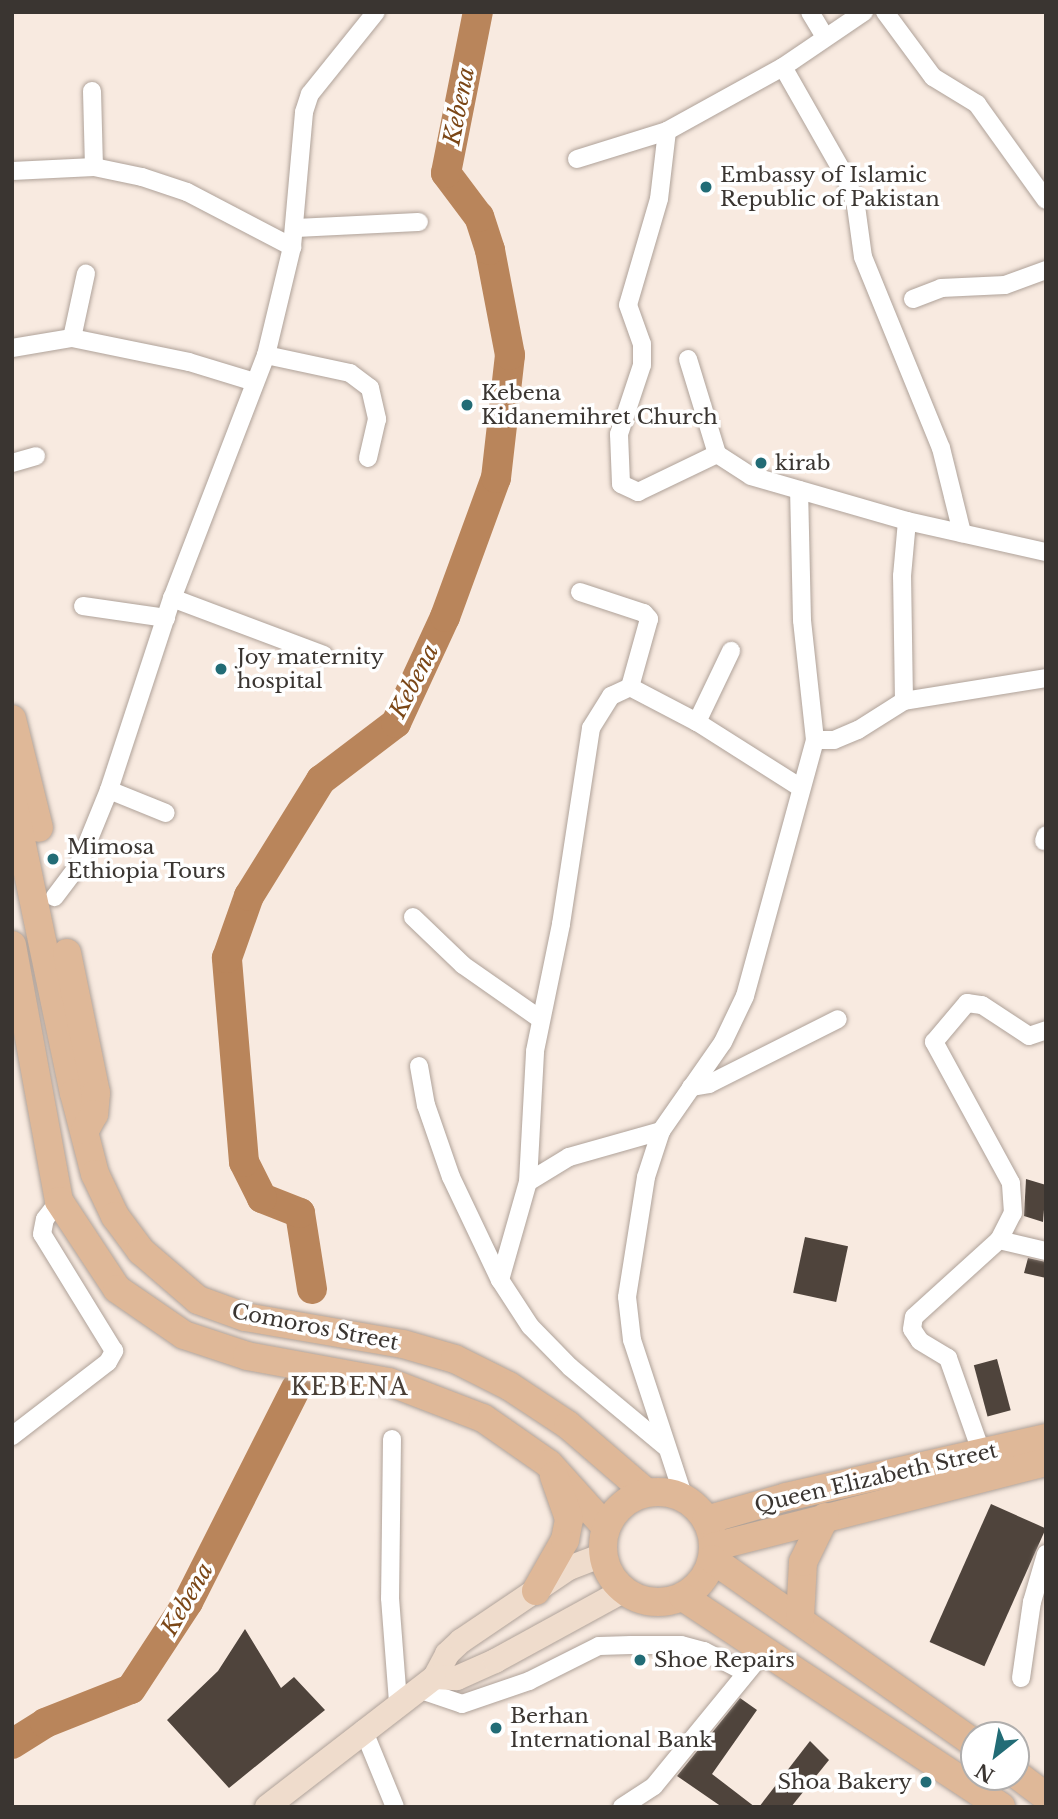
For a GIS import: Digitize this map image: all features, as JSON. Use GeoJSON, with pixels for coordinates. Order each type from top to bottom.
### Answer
{"type":"FeatureCollection","features":[{"type":"Feature","properties":{"kind":"main road"},"geometry":{"type":"LineString","coordinates":[[12,719],[55,897],[96,1093],[94,1114],[85,1130]]}},
{"type":"Feature","properties":{"kind":"main road","name":"Comoros Street"},"geometry":{"type":"LineString","coordinates":[[12,797],[96,1174],[115,1216],[141,1251],[198,1300],[245,1317],[360,1337],[455,1359],[509,1386],[568,1425],[647,1493]]}},
{"type":"Feature","properties":{"kind":"main road","name":"Comoros Street"},"geometry":{"type":"LineString","coordinates":[[12,945],[59,1201],[117,1289],[184,1335],[247,1356],[373,1382],[389,1382],[460,1407],[521,1441],[549,1464],[606,1527]]}},
{"type":"Feature","properties":{"kind":"main road","name":"Queen Elizabeth Street"},"geometry":{"type":"LineString","coordinates":[[706,1520],[786,1497],[982,1454],[1046,1437]]}},
{"type":"Feature","properties":{"kind":"main road","name":"Queen Elizabeth Street"},"geometry":{"type":"LineString","coordinates":[[713,1553],[825,1517],[1046,1462]]}},
{"type":"Feature","properties":{"kind":"main road"},"geometry":{"type":"LineString","coordinates":[[536,1591],[565,1540],[569,1519],[549,1464]]}},
{"type":"Feature","properties":{"kind":"main road"},"geometry":{"type":"LineString","coordinates":[[647,1493],[684,1498],[706,1520],[713,1553],[697,1587],[684,1597],[651,1602],[623,1591],[603,1555],[606,1527],[615,1511],[647,1493]]}},
{"type":"Feature","properties":{"kind":"main road"},"geometry":{"type":"LineString","coordinates":[[800,1618],[803,1562],[825,1517]]}},
{"type":"Feature","properties":{"kind":"main road"},"geometry":{"type":"LineString","coordinates":[[713,1553],[960,1733]]}},
{"type":"Feature","properties":{"kind":"main road"},"geometry":{"type":"LineString","coordinates":[[267,1807],[363,1729],[417,1690],[461,1641],[569,1568],[603,1555]]}},
{"type":"Feature","properties":{"kind":"main road"},"geometry":{"type":"LineString","coordinates":[[417,1690],[457,1678],[495,1661],[623,1591]]}},
{"type":"Feature","properties":{"kind":"main road"},"geometry":{"type":"LineString","coordinates":[[684,1597],[769,1650],[1001,1807]]}},
{"type":"Feature","properties":{"kind":"main road"},"geometry":{"type":"LineString","coordinates":[[1030,1785],[1046,1797]]}},
{"type":"Feature","properties":{"kind":"street"},"geometry":{"type":"LineString","coordinates":[[55,897],[78,866],[109,790],[173,598],[266,355],[292,247],[304,112],[310,94],[376,12]]}},
{"type":"Feature","properties":{"kind":"street"},"geometry":{"type":"LineString","coordinates":[[810,12],[825,37]]}},
{"type":"Feature","properties":{"kind":"street"},"geometry":{"type":"LineString","coordinates":[[577,159],[667,131],[783,66],[864,12]]}},
{"type":"Feature","properties":{"kind":"street"},"geometry":{"type":"LineString","coordinates":[[886,12],[933,77],[977,104],[1046,200]]}},
{"type":"Feature","properties":{"kind":"street"},"geometry":{"type":"LineString","coordinates":[[783,66],[846,178],[863,257],[941,448],[962,533]]}},
{"type":"Feature","properties":{"kind":"street"},"geometry":{"type":"LineString","coordinates":[[92,91],[94,167]]}},
{"type":"Feature","properties":{"kind":"street"},"geometry":{"type":"LineString","coordinates":[[667,131],[659,199],[628,305],[642,345],[642,365],[620,434],[621,484],[638,492],[717,454]]}},
{"type":"Feature","properties":{"kind":"street"},"geometry":{"type":"LineString","coordinates":[[12,171],[94,167],[187,192],[292,247]]}},
{"type":"Feature","properties":{"kind":"street"},"geometry":{"type":"LineString","coordinates":[[295,228],[419,222]]}},
{"type":"Feature","properties":{"kind":"street"},"geometry":{"type":"LineString","coordinates":[[913,299],[942,288],[1004,285],[1046,270]]}},
{"type":"Feature","properties":{"kind":"street"},"geometry":{"type":"LineString","coordinates":[[72,338],[86,274]]}},
{"type":"Feature","properties":{"kind":"street"},"geometry":{"type":"LineString","coordinates":[[12,348],[72,338],[190,362],[255,382]]}},
{"type":"Feature","properties":{"kind":"street"},"geometry":{"type":"LineString","coordinates":[[266,355],[350,373],[370,388],[377,419],[368,458]]}},
{"type":"Feature","properties":{"kind":"street"},"geometry":{"type":"LineString","coordinates":[[688,359],[717,454],[751,476],[907,521],[1046,552]]}},
{"type":"Feature","properties":{"kind":"street"},"geometry":{"type":"LineString","coordinates":[[12,463],[36,456]]}},
{"type":"Feature","properties":{"kind":"street"},"geometry":{"type":"LineString","coordinates":[[684,1498],[632,1340],[628,1297],[646,1177],[661,1131],[723,1042],[746,996],[816,740],[802,620],[799,491]]}},
{"type":"Feature","properties":{"kind":"street"},"geometry":{"type":"LineString","coordinates":[[904,701],[902,576],[907,521]]}},
{"type":"Feature","properties":{"kind":"street"},"geometry":{"type":"LineString","coordinates":[[580,592],[644,613],[649,619],[630,687]]}},
{"type":"Feature","properties":{"kind":"street"},"geometry":{"type":"LineString","coordinates":[[173,598],[324,654]]}},
{"type":"Feature","properties":{"kind":"street"},"geometry":{"type":"LineString","coordinates":[[83,606],[166,618]]}},
{"type":"Feature","properties":{"kind":"street"},"geometry":{"type":"LineString","coordinates":[[697,722],[731,651]]}},
{"type":"Feature","properties":{"kind":"street"},"geometry":{"type":"LineString","coordinates":[[816,740],[858,730],[904,701],[1046,678]]}},
{"type":"Feature","properties":{"kind":"street"},"geometry":{"type":"LineString","coordinates":[[630,687],[697,722],[801,788]]}},
{"type":"Feature","properties":{"kind":"street"},"geometry":{"type":"LineString","coordinates":[[500,1280],[528,1182],[540,1019],[561,924],[591,728],[611,695],[630,687]]}},
{"type":"Feature","properties":{"kind":"street"},"geometry":{"type":"LineString","coordinates":[[109,790],[166,813]]}},
{"type":"Feature","properties":{"kind":"street"},"geometry":{"type":"LineString","coordinates":[[413,917],[463,965],[540,1019]]}},
{"type":"Feature","properties":{"kind":"street"},"geometry":{"type":"LineString","coordinates":[[982,1454],[948,1358],[920,1341],[912,1329],[921,1308],[999,1240],[1013,1213],[1011,1184],[934,1042],[967,1003],[982,1005],[1029,1036],[1046,1030]]}},
{"type":"Feature","properties":{"kind":"street"},"geometry":{"type":"LineString","coordinates":[[691,1087],[709,1084],[838,1019]]}},
{"type":"Feature","properties":{"kind":"street"},"geometry":{"type":"LineString","coordinates":[[419,1066],[426,1105],[451,1177],[500,1280],[530,1326],[570,1367],[666,1447]]}},
{"type":"Feature","properties":{"kind":"street"},"geometry":{"type":"LineString","coordinates":[[528,1182],[569,1157],[661,1131]]}},
{"type":"Feature","properties":{"kind":"street"},"geometry":{"type":"LineString","coordinates":[[12,1436],[108,1362],[114,1352],[42,1234],[45,1219],[59,1201]]}},
{"type":"Feature","properties":{"kind":"street"},"geometry":{"type":"LineString","coordinates":[[999,1240],[1046,1251]]}},
{"type":"Feature","properties":{"kind":"street"},"geometry":{"type":"LineString","coordinates":[[392,1439],[390,1598],[417,1690],[461,1704],[529,1681],[599,1647],[631,1645],[681,1645],[705,1651],[745,1672]]}},
{"type":"Feature","properties":{"kind":"street"},"geometry":{"type":"LineString","coordinates":[[1021,1678],[1032,1602],[1046,1554]]}},
{"type":"Feature","properties":{"kind":"street"},"geometry":{"type":"LineString","coordinates":[[622,1807],[654,1786],[745,1672],[769,1650]]}},
{"type":"Feature","properties":{"kind":"street"},"geometry":{"type":"LineString","coordinates":[[363,1729],[395,1807]]}},
{"type":"Feature","properties":{"kind":"building"},"geometry":{"type":"Polygon","coordinates":[[[1026,1179],[1046,1185],[1043,1222],[1024,1216],[1026,1179]]]}},
{"type":"Feature","properties":{"kind":"building"},"geometry":{"type":"Polygon","coordinates":[[[805,1237],[848,1246],[836,1302],[793,1293],[805,1237]]]}},
{"type":"Feature","properties":{"kind":"building"},"geometry":{"type":"Polygon","coordinates":[[[1028,1258],[1046,1262],[1046,1278],[1024,1273],[1028,1258]]]}},
{"type":"Feature","properties":{"kind":"building"},"geometry":{"type":"Polygon","coordinates":[[[997,1359],[1011,1410],[988,1416],[974,1365],[997,1359]]]}},
{"type":"Feature","properties":{"kind":"building"},"geometry":{"type":"Polygon","coordinates":[[[991,1504],[1046,1528],[984,1666],[930,1642],[991,1504]]]}},
{"type":"Feature","properties":{"kind":"building"},"geometry":{"type":"Polygon","coordinates":[[[245,1629],[281,1688],[294,1677],[325,1710],[229,1788],[167,1720],[218,1671],[245,1629]]]}},
{"type":"Feature","properties":{"kind":"building"},"geometry":{"type":"Polygon","coordinates":[[[740,1698],[757,1710],[712,1774],[755,1807],[722,1807],[677,1776],[740,1698]]]}},
{"type":"Feature","properties":{"kind":"building"},"geometry":{"type":"Polygon","coordinates":[[[810,1741],[829,1760],[791,1807],[759,1807],[810,1741]]]}},
{"type":"Feature","properties":{"kind":"waterway","name":"Kebena"},"geometry":{"type":"LineString","coordinates":[[312,1289],[300,1213],[262,1198],[244,1162],[227,958],[249,896],[321,780],[396,723],[445,617],[496,478],[510,355],[490,250],[479,217],[446,173],[478,12]]}},
{"type":"Feature","properties":{"kind":"waterway","name":"Kebena"},"geometry":{"type":"LineString","coordinates":[[12,1744],[45,1723],[131,1689],[188,1602],[296,1388]]}},
{"type":"Feature","properties":{"kind":"place","name":"Embassy of Islamic Republic of Pakistan"},"geometry":{"type":"Point","coordinates":[706,187]}},
{"type":"Feature","properties":{"kind":"place","name":"Kebena Kidanemihret Church"},"geometry":{"type":"Point","coordinates":[467,405]}},
{"type":"Feature","properties":{"kind":"place","name":"kirab"},"geometry":{"type":"Point","coordinates":[761,463]}},
{"type":"Feature","properties":{"kind":"place","name":"Joy maternity hospital"},"geometry":{"type":"Point","coordinates":[221,669]}},
{"type":"Feature","properties":{"kind":"place","name":"Mimosa Ethiopia Tours"},"geometry":{"type":"Point","coordinates":[53,859]}},
{"type":"Feature","properties":{"kind":"place","name":"Shoe Repairs"},"geometry":{"type":"Point","coordinates":[640,1660]}},
{"type":"Feature","properties":{"kind":"place","name":"Berhan International Bank"},"geometry":{"type":"Point","coordinates":[496,1728]}},
{"type":"Feature","properties":{"kind":"place","name":"Shoa Bakery"},"geometry":{"type":"Point","coordinates":[926,1782]}},
{"type":"Feature","properties":{"kind":"district","name":"KEBENA"},"geometry":{"type":"Point","coordinates":[350,1387]}}]}
